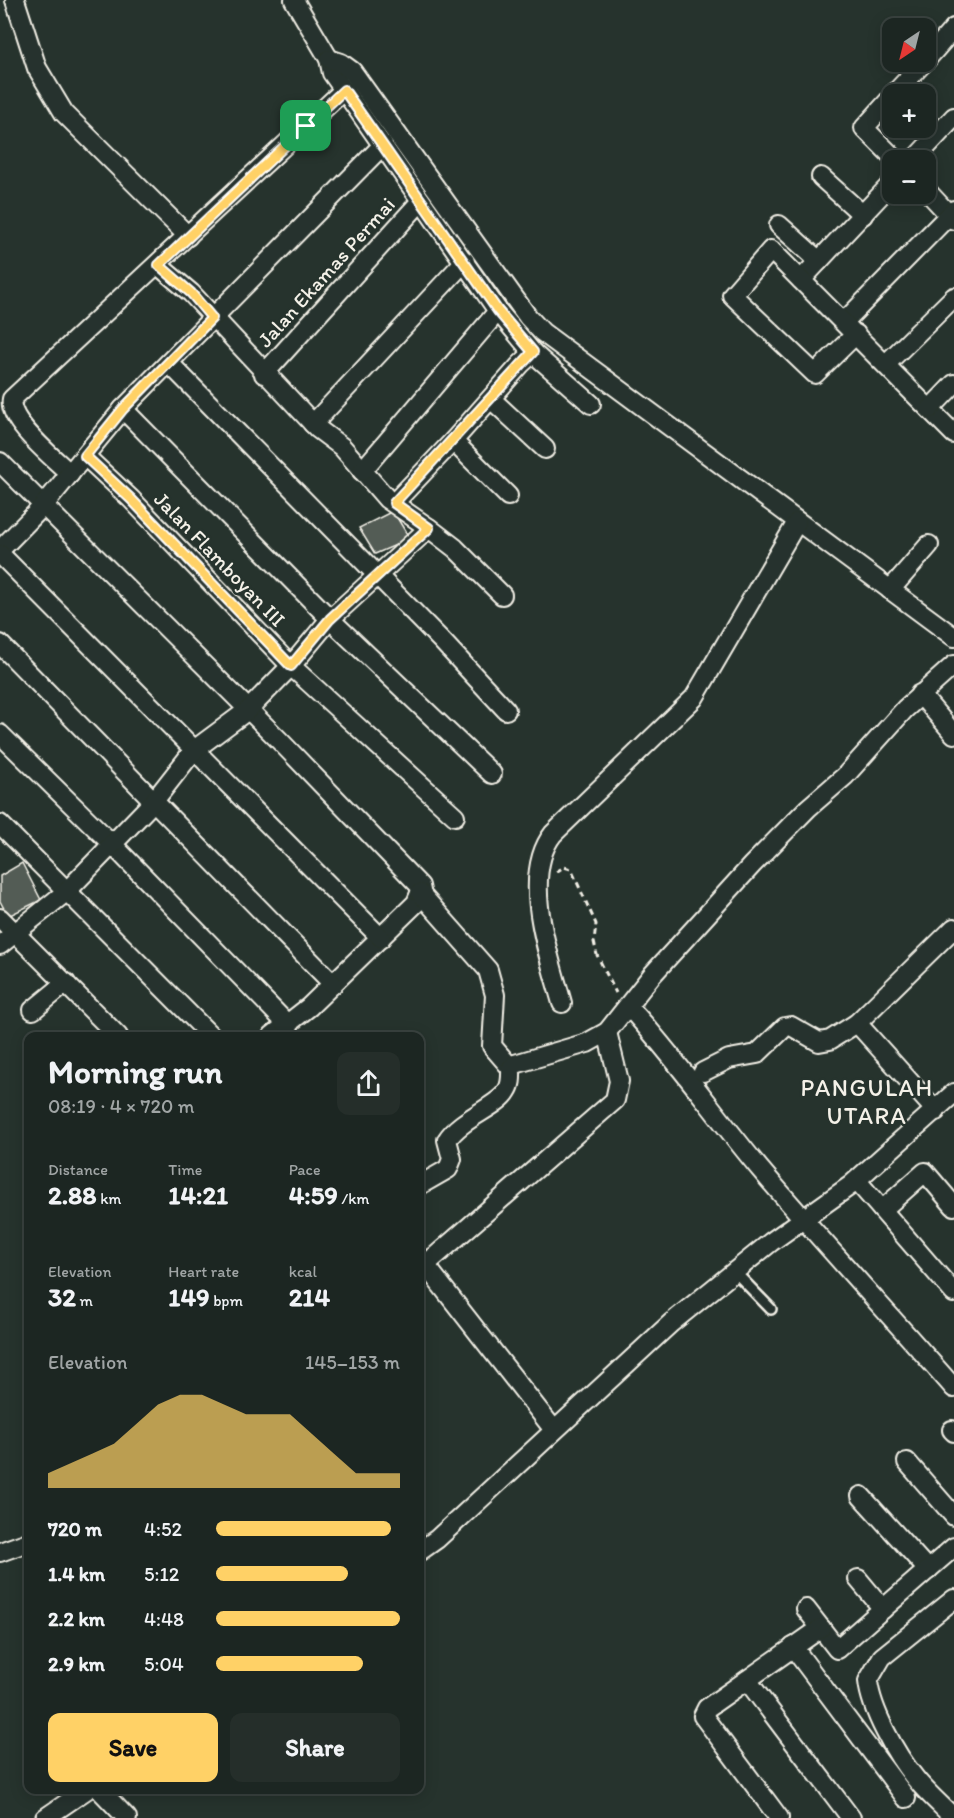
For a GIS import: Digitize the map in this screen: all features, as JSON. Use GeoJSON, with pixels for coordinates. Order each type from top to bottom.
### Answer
{"type":"FeatureCollection","features":[{"type":"Feature","properties":{"kind":"street"},"geometry":{"type":"LineString","coordinates":[[15,0],[37,68],[64,113],[189,236]]}},
{"type":"Feature","properties":{"kind":"street"},"geometry":{"type":"LineString","coordinates":[[294,0],[329,59],[332,73],[498,311],[533,341],[591,404]]}},
{"type":"Feature","properties":{"kind":"street"},"geometry":{"type":"LineString","coordinates":[[936,48],[954,28]]}},
{"type":"Feature","properties":{"kind":"street"},"geometry":{"type":"LineString","coordinates":[[329,59],[341,63],[352,71],[528,317],[533,341],[491,399],[394,503]]}},
{"type":"Feature","properties":{"kind":"street"},"geometry":{"type":"LineString","coordinates":[[904,84],[915,72]]}},
{"type":"Feature","properties":{"kind":"street"},"geometry":{"type":"LineString","coordinates":[[70,474],[28,433],[13,412],[12,399],[159,265],[344,90]]}},
{"type":"Feature","properties":{"kind":"street"},"geometry":{"type":"LineString","coordinates":[[882,108],[864,128],[886,150]]}},
{"type":"Feature","properties":{"kind":"street"},"geometry":{"type":"LineString","coordinates":[[923,150],[954,117]]}},
{"type":"Feature","properties":{"kind":"street"},"geometry":{"type":"LineString","coordinates":[[381,938],[0,552],[45,505],[123,409],[382,145]]}},
{"type":"Feature","properties":{"kind":"street"},"geometry":{"type":"LineString","coordinates":[[821,177],[863,215]]}},
{"type":"Feature","properties":{"kind":"street"},"geometry":{"type":"LineString","coordinates":[[801,280],[882,194]]}},
{"type":"Feature","properties":{"kind":"street"},"geometry":{"type":"LineString","coordinates":[[936,200],[952,215],[850,328],[815,374],[732,295],[771,250],[850,328],[930,408],[954,434]]}},
{"type":"Feature","properties":{"kind":"street","name":"Jalan Ekamas Permai"},"geometry":{"type":"LineString","coordinates":[[264,374],[421,201]]}},
{"type":"Feature","properties":{"kind":"street"},"geometry":{"type":"LineString","coordinates":[[779,225],[819,261]]}},
{"type":"Feature","properties":{"kind":"street"},"geometry":{"type":"LineString","coordinates":[[313,424],[465,261]]}},
{"type":"Feature","properties":{"kind":"street"},"geometry":{"type":"LineString","coordinates":[[159,265],[191,293],[264,374],[313,424],[342,447],[394,503],[455,548],[502,595]]}},
{"type":"Feature","properties":{"kind":"street"},"geometry":{"type":"LineString","coordinates":[[886,364],[954,297]]}},
{"type":"Feature","properties":{"kind":"street"},"geometry":{"type":"LineString","coordinates":[[362,471],[498,311]]}},
{"type":"Feature","properties":{"kind":"street"},"geometry":{"type":"LineString","coordinates":[[533,341],[628,397],[954,637]]}},
{"type":"Feature","properties":{"kind":"street"},"geometry":{"type":"LineString","coordinates":[[169,363],[506,710]]}},
{"type":"Feature","properties":{"kind":"street"},"geometry":{"type":"LineString","coordinates":[[930,408],[954,384]]}},
{"type":"Feature","properties":{"kind":"street"},"geometry":{"type":"LineString","coordinates":[[491,399],[545,449]]}},
{"type":"Feature","properties":{"kind":"street"},"geometry":{"type":"LineString","coordinates":[[123,409],[330,619],[492,774]]}},
{"type":"Feature","properties":{"kind":"street"},"geometry":{"type":"LineString","coordinates":[[453,441],[508,496]]}},
{"type":"Feature","properties":{"kind":"street","name":"Jalan Flamboyan III"},"geometry":{"type":"LineString","coordinates":[[85,456],[139,507],[291,666],[455,816]]}},
{"type":"Feature","properties":{"kind":"street"},"geometry":{"type":"LineString","coordinates":[[0,462],[420,886],[420,894],[416,903],[289,1026],[279,1032]]}},
{"type":"Feature","properties":{"kind":"street"},"geometry":{"type":"LineString","coordinates":[[562,1003],[541,926],[539,882],[542,850],[553,834],[694,698],[797,522]]}},
{"type":"Feature","properties":{"kind":"street"},"geometry":{"type":"LineString","coordinates":[[0,945],[66,892],[154,801],[194,750],[248,710],[291,666],[330,619],[429,528]]}},
{"type":"Feature","properties":{"kind":"street"},"geometry":{"type":"LineString","coordinates":[[890,590],[929,545]]}},
{"type":"Feature","properties":{"kind":"street"},"geometry":{"type":"LineString","coordinates":[[0,644],[333,984]]}},
{"type":"Feature","properties":{"kind":"street"},"geometry":{"type":"LineString","coordinates":[[511,1068],[518,1062],[587,1042],[607,1032],[652,975],[752,865],[808,808],[845,776],[920,694],[954,665]]}},
{"type":"Feature","properties":{"kind":"street"},"geometry":{"type":"LineString","coordinates":[[920,694],[954,734]]}},
{"type":"Feature","properties":{"kind":"street"},"geometry":{"type":"LineString","coordinates":[[0,734],[111,843],[289,1026]]}},
{"type":"Feature","properties":{"kind":"street"},"geometry":{"type":"LineString","coordinates":[[0,824],[207,1032]]}},
{"type":"Feature","properties":{"kind":"street"},"geometry":{"type":"LineString","coordinates":[[420,894],[438,911],[488,970],[495,995],[490,1030],[492,1046],[511,1068],[510,1084],[504,1095],[466,1120],[447,1140],[452,1159],[448,1169],[424,1183]]}},
{"type":"Feature","properties":{"kind":"street"},"geometry":{"type":"LineString","coordinates":[[0,918],[66,983],[107,1032]]}},
{"type":"Feature","properties":{"kind":"street"},"geometry":{"type":"LineString","coordinates":[[703,1072],[729,1059],[757,1054],[785,1027],[791,1026],[824,1042],[857,1023],[954,928]]}},
{"type":"Feature","properties":{"kind":"street"},"geometry":{"type":"LineString","coordinates":[[33,1011],[66,983]]}},
{"type":"Feature","properties":{"kind":"street"},"geometry":{"type":"LineString","coordinates":[[628,1006],[674,1059],[692,1086],[759,1168],[954,1388]]}},
{"type":"Feature","properties":{"kind":"street"},"geometry":{"type":"LineString","coordinates":[[857,1023],[936,1111]]}},
{"type":"Feature","properties":{"kind":"street"},"geometry":{"type":"LineString","coordinates":[[424,1260],[615,1100],[619,1081],[607,1032]]}},
{"type":"Feature","properties":{"kind":"street"},"geometry":{"type":"LineString","coordinates":[[424,1548],[537,1449],[554,1430],[627,1366],[671,1323],[771,1242],[806,1220],[857,1181],[954,1093]]}},
{"type":"Feature","properties":{"kind":"street"},"geometry":{"type":"LineString","coordinates":[[882,1210],[925,1172],[954,1206]]}},
{"type":"Feature","properties":{"kind":"street"},"geometry":{"type":"LineString","coordinates":[[857,1181],[954,1293]]}},
{"type":"Feature","properties":{"kind":"street"},"geometry":{"type":"LineString","coordinates":[[424,1265],[554,1430]]}},
{"type":"Feature","properties":{"kind":"street"},"geometry":{"type":"LineString","coordinates":[[907,1462],[954,1516]]}},
{"type":"Feature","properties":{"kind":"street"},"geometry":{"type":"LineString","coordinates":[[861,1496],[928,1570]]}},
{"type":"Feature","properties":{"kind":"street"},"geometry":{"type":"LineString","coordinates":[[0,1552],[24,1543]]}},
{"type":"Feature","properties":{"kind":"street"},"geometry":{"type":"LineString","coordinates":[[806,1609],[837,1648],[954,1547]]}},
{"type":"Feature","properties":{"kind":"street"},"geometry":{"type":"LineString","coordinates":[[858,1579],[883,1609]]}},
{"type":"Feature","properties":{"kind":"street"},"geometry":{"type":"LineString","coordinates":[[954,1599],[882,1657],[868,1681],[874,1704],[903,1761],[915,1779],[954,1818]]}},
{"type":"Feature","properties":{"kind":"street"},"geometry":{"type":"LineString","coordinates":[[779,1818],[703,1716],[707,1708],[821,1628]]}},
{"type":"Feature","properties":{"kind":"street"},"geometry":{"type":"LineString","coordinates":[[793,1647],[906,1798]]}},
{"type":"Feature","properties":{"kind":"street"},"geometry":{"type":"LineString","coordinates":[[747,1680],[850,1818]]}},
{"type":"Feature","properties":{"kind":"street"},"geometry":{"type":"LineString","coordinates":[[48,1817],[80,1794]]}},
{"type":"Feature","properties":{"kind":"street"},"geometry":{"type":"LineString","coordinates":[[104,1794],[127,1818]]}},
{"type":"Feature","properties":{"kind":"lane"},"geometry":{"type":"LineString","coordinates":[[735,1272],[771,1309]]}},
{"type":"Feature","properties":{"kind":"path"},"geometry":{"type":"LineString","coordinates":[[539,882],[561,869],[571,869],[596,924],[594,942],[597,955],[615,991],[628,1006]]}},
{"type":"Feature","properties":{"kind":"building"},"geometry":{"type":"Polygon","coordinates":[[[393,511],[410,539],[375,554],[359,528],[393,511]]]}},
{"type":"Feature","properties":{"kind":"building"},"geometry":{"type":"Polygon","coordinates":[[[22,863],[41,900],[8,916],[0,901],[0,876],[22,863]]]}},
{"type":"Feature","properties":{"kind":"district","name":"PANGULAH UTARA"},"geometry":{"type":"Point","coordinates":[867,1101]}},
{"type":"Feature","properties":{"kind":"route"},"geometry":{"type":"LineString","coordinates":[[344,90],[498,311],[533,352],[474,419],[394,503],[429,528],[330,619],[291,666],[131,499],[85,456],[123,409],[212,318],[191,293],[159,265],[267,160],[306,126],[344,90]]}}]}
